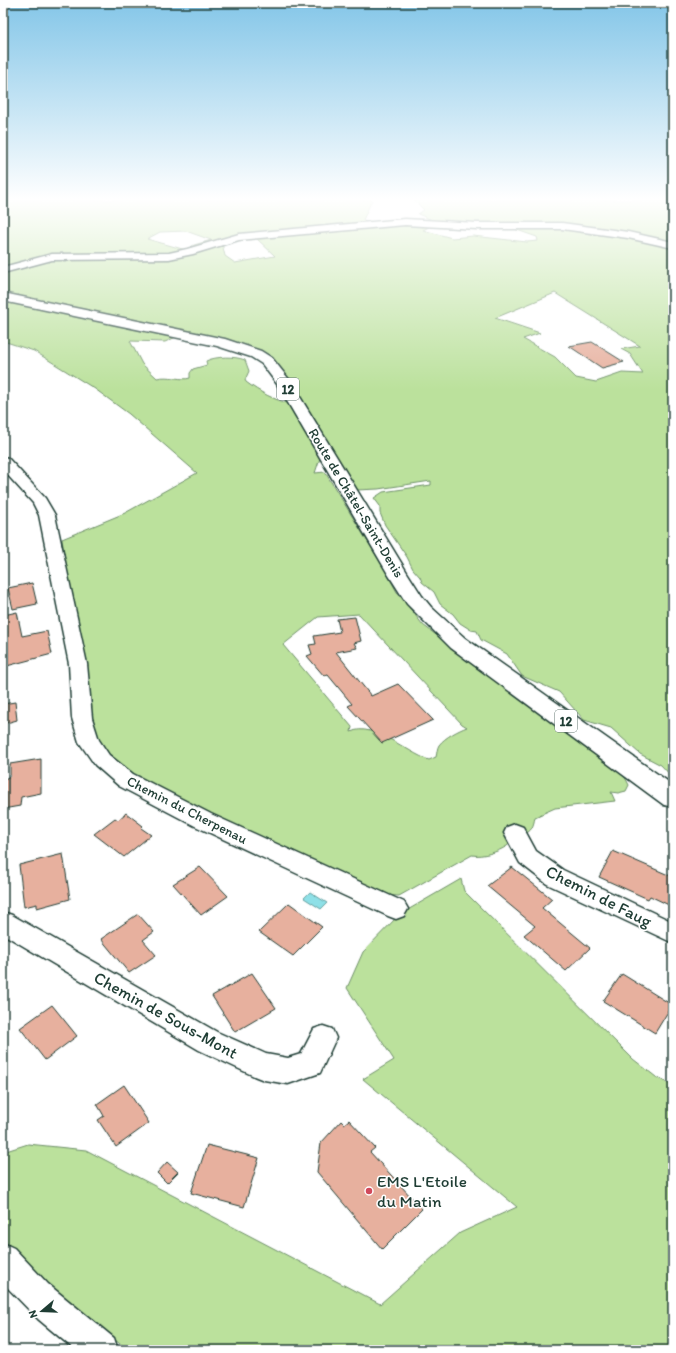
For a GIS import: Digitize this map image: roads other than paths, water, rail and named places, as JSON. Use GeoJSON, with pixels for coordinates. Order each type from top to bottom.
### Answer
{"type":"FeatureCollection","features":[{"type":"Feature","properties":{"kind":"main road","name":"Route de Châtel-Saint-Denis"},"geometry":{"type":"LineString","coordinates":[[3,297],[220,342],[256,354],[266,361],[284,382],[414,600],[434,622],[458,643],[673,798]]}},
{"type":"Feature","properties":{"kind":"street"},"geometry":{"type":"LineString","coordinates":[[3,270],[29,263]]}},
{"type":"Feature","properties":{"kind":"street","name":"Chemin du Cherpenau"},"geometry":{"type":"LineString","coordinates":[[3,460],[40,501],[47,516],[69,615],[78,664],[82,718],[89,742],[102,760],[126,780],[203,820],[396,909]]}},
{"type":"Feature","properties":{"kind":"street","name":"Chemin de Faug"},"geometry":{"type":"LineString","coordinates":[[515,833],[528,856],[555,877],[673,933]]}},
{"type":"Feature","properties":{"kind":"street","name":"Chemin de Sous-Mont"},"geometry":{"type":"LineString","coordinates":[[3,922],[208,1041],[264,1068],[288,1071],[310,1064],[323,1038]]}},
{"type":"Feature","properties":{"kind":"street"},"geometry":{"type":"LineString","coordinates":[[3,1259],[17,1277],[85,1338],[102,1350]]}},
{"type":"Feature","properties":{"kind":"water"},"geometry":{"type":"Polygon","coordinates":[[[310,892],[327,903],[321,909],[304,898],[310,892]]]}},
{"type":"Feature","properties":{"kind":"place","name":"EMS L'Etoile du Matin"},"geometry":{"type":"Point","coordinates":[369,1191]}}]}
